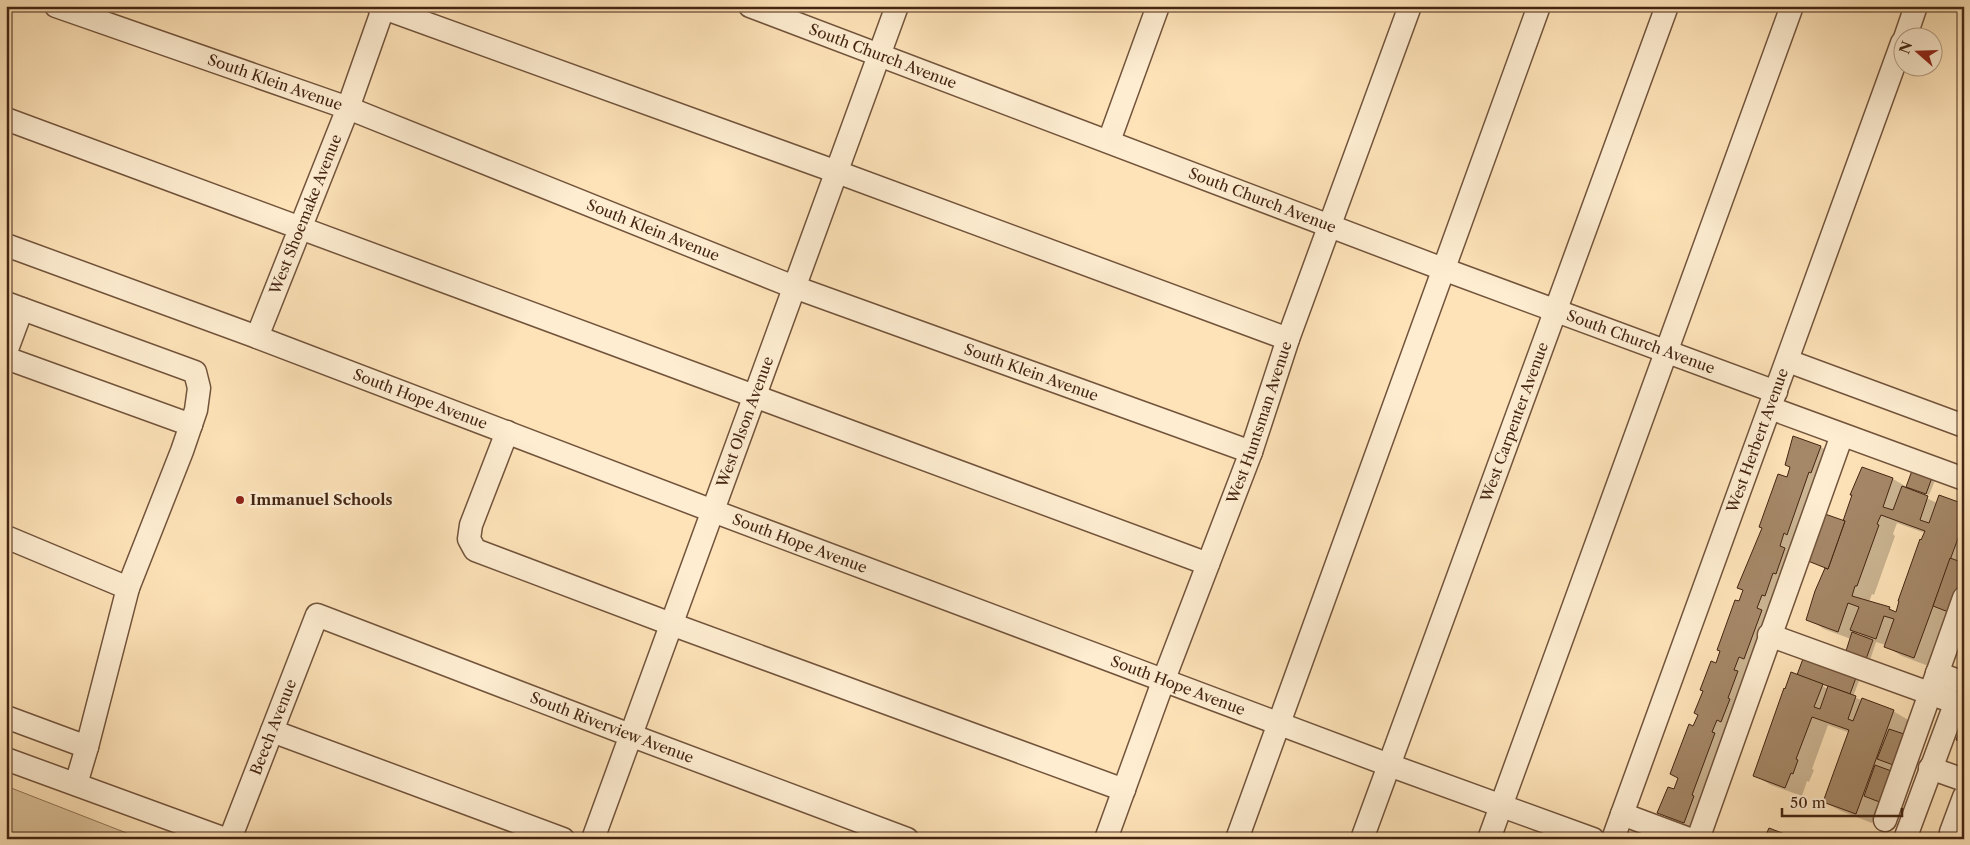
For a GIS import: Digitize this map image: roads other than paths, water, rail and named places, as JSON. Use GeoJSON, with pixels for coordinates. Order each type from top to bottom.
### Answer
{"type":"FeatureCollection","features":[{"type":"Feature","properties":{"kind":"street","name":"South Klein Avenue"},"geometry":{"type":"LineString","coordinates":[[56,6],[348,108],[794,287],[1250,452]]}},
{"type":"Feature","properties":{"kind":"street","name":"South Church Avenue"},"geometry":{"type":"LineString","coordinates":[[750,6],[878,56],[1109,141],[1666,352],[1773,400],[1842,435],[1964,479]]}},
{"type":"Feature","properties":{"kind":"street","name":"West Olson Avenue"},"geometry":{"type":"LineString","coordinates":[[593,839],[897,6]]}},
{"type":"Feature","properties":{"kind":"street"},"geometry":{"type":"LineString","coordinates":[[1109,141],[1158,6]]}},
{"type":"Feature","properties":{"kind":"street","name":"West Huntsman Avenue"},"geometry":{"type":"LineString","coordinates":[[1106,839],[1250,452],[1288,339],[1410,6]]}},
{"type":"Feature","properties":{"kind":"street"},"geometry":{"type":"LineString","coordinates":[[1238,839],[1539,6]]}},
{"type":"Feature","properties":{"kind":"street","name":"West Carpenter Avenue"},"geometry":{"type":"LineString","coordinates":[[1362,839],[1667,6]]}},
{"type":"Feature","properties":{"kind":"street"},"geometry":{"type":"LineString","coordinates":[[1489,839],[1792,6]]}},
{"type":"Feature","properties":{"kind":"street"},"geometry":{"type":"LineString","coordinates":[[1908,28],[1916,6]]}},
{"type":"Feature","properties":{"kind":"street","name":"West Shoemake Avenue"},"geometry":{"type":"LineString","coordinates":[[258,337],[348,108],[381,7]]}},
{"type":"Feature","properties":{"kind":"street"},"geometry":{"type":"LineString","coordinates":[[381,7],[837,172],[1288,339]]}},
{"type":"Feature","properties":{"kind":"street","name":"West Herbert Avenue"},"geometry":{"type":"LineString","coordinates":[[1613,839],[1892,71]]}},
{"type":"Feature","properties":{"kind":"street"},"geometry":{"type":"LineString","coordinates":[[6,119],[1208,564]]}},
{"type":"Feature","properties":{"kind":"street","name":"South Hope Avenue"},"geometry":{"type":"LineString","coordinates":[[6,245],[258,337],[713,511],[1389,765],[1593,839]]}},
{"type":"Feature","properties":{"kind":"street"},"geometry":{"type":"LineString","coordinates":[[6,352],[14,306],[195,372],[199,388],[196,410],[191,425],[128,588],[76,784]]}},
{"type":"Feature","properties":{"kind":"street"},"geometry":{"type":"LineString","coordinates":[[6,358],[191,425]]}},
{"type":"Feature","properties":{"kind":"street"},"geometry":{"type":"LineString","coordinates":[[1788,361],[1964,426]]}},
{"type":"Feature","properties":{"kind":"street"},"geometry":{"type":"LineString","coordinates":[[507,432],[468,539],[475,550],[1124,790]]}},
{"type":"Feature","properties":{"kind":"street"},"geometry":{"type":"LineString","coordinates":[[1698,839],[1769,635],[1842,435]]}},
{"type":"Feature","properties":{"kind":"street"},"geometry":{"type":"LineString","coordinates":[[6,537],[128,588]]}},
{"type":"Feature","properties":{"kind":"street"},"geometry":{"type":"LineString","coordinates":[[1885,820],[1964,598]]}},
{"type":"Feature","properties":{"kind":"street","name":"Beech Avenue"},"geometry":{"type":"LineString","coordinates":[[230,839],[317,614]]}},
{"type":"Feature","properties":{"kind":"street","name":"South Riverview Avenue"},"geometry":{"type":"LineString","coordinates":[[317,614],[630,735],[907,839]]}},
{"type":"Feature","properties":{"kind":"street"},"geometry":{"type":"LineString","coordinates":[[1769,635],[1933,683],[1964,683]]}},
{"type":"Feature","properties":{"kind":"street"},"geometry":{"type":"LineString","coordinates":[[1905,839],[1954,707],[1951,701],[1933,683]]}},
{"type":"Feature","properties":{"kind":"street"},"geometry":{"type":"LineString","coordinates":[[6,717],[87,747]]}},
{"type":"Feature","properties":{"kind":"street"},"geometry":{"type":"LineString","coordinates":[[272,731],[563,839]]}},
{"type":"Feature","properties":{"kind":"street"},"geometry":{"type":"LineString","coordinates":[[6,759],[225,839]]}},
{"type":"Feature","properties":{"kind":"street"},"geometry":{"type":"LineString","coordinates":[[1930,768],[1964,780]]}},
{"type":"Feature","properties":{"kind":"street"},"geometry":{"type":"LineString","coordinates":[[1964,797],[1951,832],[1964,836]]}},
{"type":"Feature","properties":{"kind":"street"},"geometry":{"type":"LineString","coordinates":[[1622,814],[1689,839]]}},
{"type":"Feature","properties":{"kind":"place","name":"Immanuel Schools"},"geometry":{"type":"Point","coordinates":[240,500]}}]}
